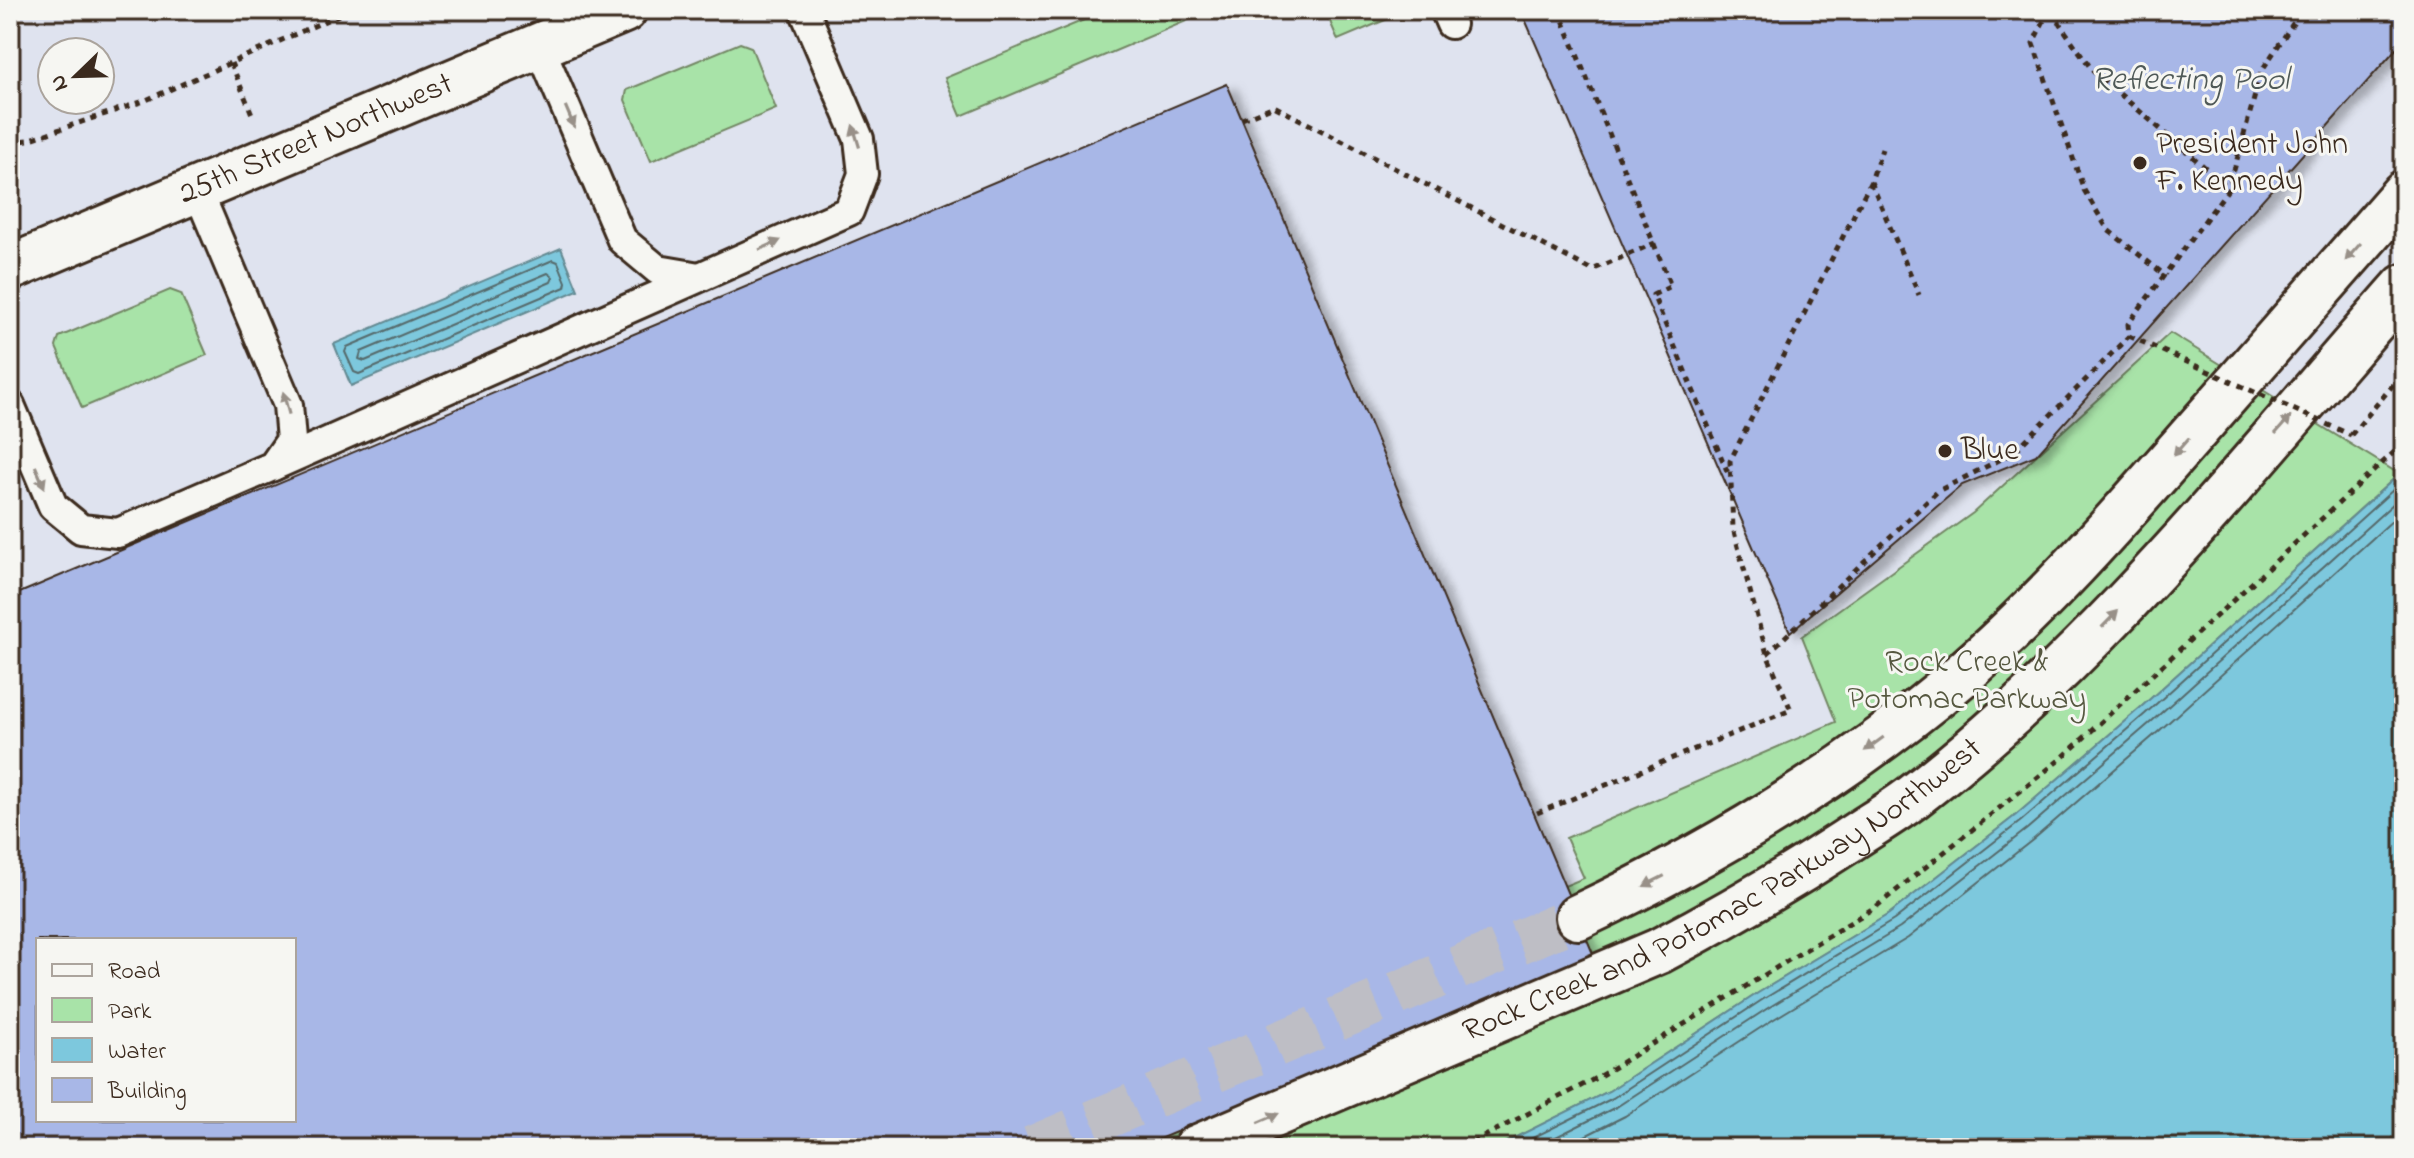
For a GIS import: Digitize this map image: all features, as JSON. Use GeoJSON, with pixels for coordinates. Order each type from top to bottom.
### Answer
{"type":"FeatureCollection","features":[{"type":"Feature","properties":{"kind":"main road","name":"25th Street Northwest"},"geometry":{"type":"LineString","coordinates":[[10,268],[624,10]]}},
{"type":"Feature","properties":{"kind":"main road","name":"Rock Creek and Potomac Parkway Northwest"},"geometry":{"type":"LineString","coordinates":[[1578,917],[1649,884],[1761,822],[1828,778],[1958,678],[2071,570],[2404,193]]}},
{"type":"Feature","properties":{"kind":"main road","name":"Rock Creek and Potomac Parkway Northwest"},"geometry":{"type":"LineString","coordinates":[[1196,1148],[1659,951],[1789,880],[1910,799],[2016,712],[2110,619],[2404,287]]}},
{"type":"Feature","properties":{"kind":"lane"},"geometry":{"type":"LineString","coordinates":[[10,405],[53,506],[81,529],[118,533],[849,211],[863,174],[859,139],[804,10]]}},
{"type":"Feature","properties":{"kind":"lane"},"geometry":{"type":"LineString","coordinates":[[539,45],[622,240],[658,270],[699,277]]}},
{"type":"Feature","properties":{"kind":"lane"},"geometry":{"type":"LineString","coordinates":[[197,189],[288,405],[291,440],[273,466]]}},
{"type":"Feature","properties":{"kind":"path"},"geometry":{"type":"LineString","coordinates":[[10,142],[28,140],[144,101],[350,10]]}},
{"type":"Feature","properties":{"kind":"path"},"geometry":{"type":"LineString","coordinates":[[1559,10],[1671,286],[1653,295],[1730,477]]}},
{"type":"Feature","properties":{"kind":"path"},"geometry":{"type":"LineString","coordinates":[[2166,276],[2108,230],[2084,190],[2033,43],[2051,10],[2093,71],[2229,188]]}},
{"type":"Feature","properties":{"kind":"path"},"geometry":{"type":"LineString","coordinates":[[1767,654],[1938,491],[2013,453],[2129,336],[2128,324],[2229,188],[2262,70],[2302,10]]}},
{"type":"Feature","properties":{"kind":"path"},"geometry":{"type":"LineString","coordinates":[[231,63],[253,116]]}},
{"type":"Feature","properties":{"kind":"path"},"geometry":{"type":"LineString","coordinates":[[1242,119],[1274,106],[1592,270],[1655,243]]}},
{"type":"Feature","properties":{"kind":"path"},"geometry":{"type":"LineString","coordinates":[[1537,813],[1791,710],[1767,654],[1733,528],[1730,461],[1871,181],[1882,149]]}},
{"type":"Feature","properties":{"kind":"path"},"geometry":{"type":"LineString","coordinates":[[1871,181],[1919,295]]}},
{"type":"Feature","properties":{"kind":"path"},"geometry":{"type":"LineString","coordinates":[[2129,336],[2351,435],[2404,372]]}},
{"type":"Feature","properties":{"kind":"path"},"geometry":{"type":"LineString","coordinates":[[10,584],[15,595]]}},
{"type":"Feature","properties":{"kind":"green space"},"geometry":{"type":"Polygon","coordinates":[[[1108,10],[1187,10],[1191,19],[961,116],[945,78],[1108,10]]]}},
{"type":"Feature","properties":{"kind":"green space"},"geometry":{"type":"Polygon","coordinates":[[[1325,10],[1409,10],[1338,40],[1325,10]]]}},
{"type":"Feature","properties":{"kind":"green space"},"geometry":{"type":"Polygon","coordinates":[[[740,43],[751,47],[776,109],[651,161],[625,100],[627,90],[740,43]]]}},
{"type":"Feature","properties":{"kind":"green space"},"geometry":{"type":"Polygon","coordinates":[[[170,290],[181,294],[207,355],[82,408],[56,347],[59,337],[170,290]]]}},
{"type":"Feature","properties":{"kind":"green space","name":"Rock Creek & Potomac Parkway"},"geometry":{"type":"Polygon","coordinates":[[[2170,333],[2399,474],[2140,708],[2016,815],[1889,914],[1758,993],[1609,1091],[1494,1148],[926,1148],[1584,878],[1566,838],[1836,722],[1802,636],[1973,513],[2170,333]]]}},
{"type":"Feature","properties":{"kind":"water"},"geometry":{"type":"Polygon","coordinates":[[[561,248],[578,290],[351,386],[334,344],[561,248]]]}},
{"type":"Feature","properties":{"kind":"water"},"geometry":{"type":"Polygon","coordinates":[[[2404,470],[2404,1148],[1494,1148],[1609,1091],[1758,993],[1889,914],[2016,815],[2140,708],[2404,470]]]}},
{"type":"Feature","properties":{"kind":"building"},"geometry":{"type":"Polygon","coordinates":[[[1521,10],[2404,10],[2404,40],[2036,455],[1962,485],[1790,632],[1521,10]]]}},
{"type":"Feature","properties":{"kind":"building"},"geometry":{"type":"Polygon","coordinates":[[[1227,84],[1594,956],[1138,1148],[10,1148],[10,597],[1227,84]]]}},
{"type":"Feature","properties":{"kind":"tunnel"},"geometry":{"type":"LineString","coordinates":[[1032,1148],[1578,917]]}},
{"type":"Feature","properties":{"kind":"place","name":"President John F. Kennedy"},"geometry":{"type":"Point","coordinates":[2140,163]}},
{"type":"Feature","properties":{"kind":"place","name":"Blue"},"geometry":{"type":"Point","coordinates":[1945,451]}},
{"type":"Feature","properties":{"kind":"water label","name":"Reflecting Pool"},"geometry":{"type":"Point","coordinates":[2190,81]}}]}
